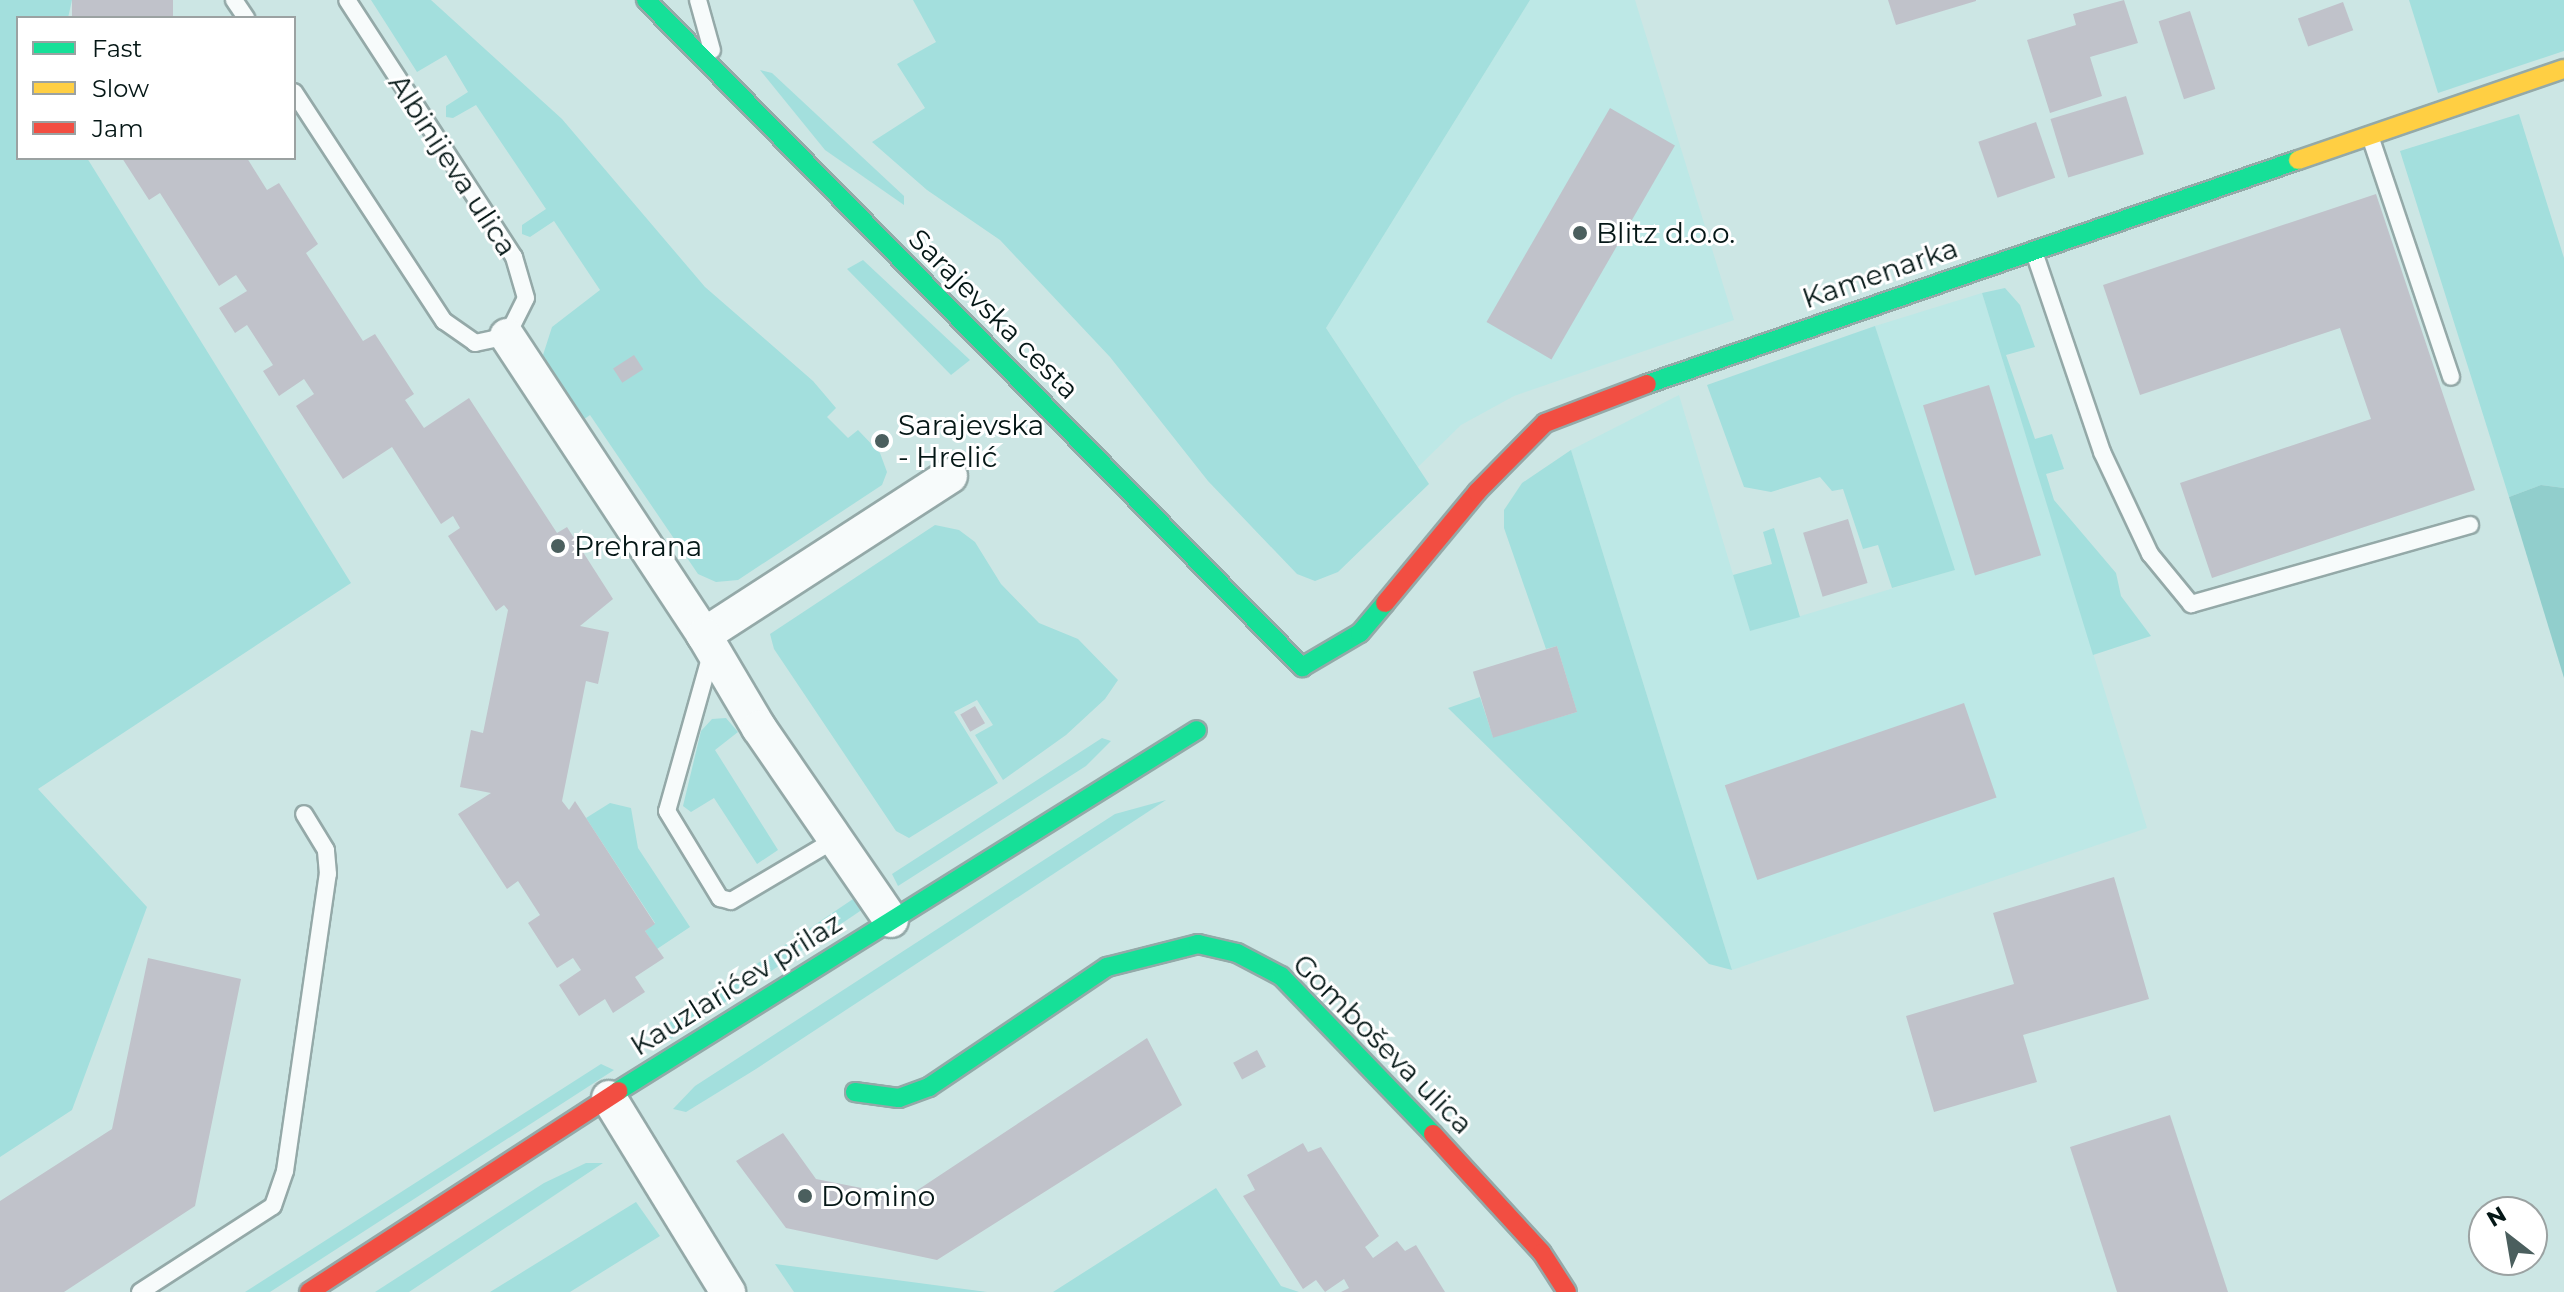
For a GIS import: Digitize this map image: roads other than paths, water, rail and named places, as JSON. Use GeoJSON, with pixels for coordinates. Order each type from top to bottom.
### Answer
{"type":"FeatureCollection","features":[{"type":"Feature","properties":{"kind":"street","name":"Sarajevska cesta"},"geometry":{"type":"LineString","coordinates":[[646,0],[1302,667]]}},
{"type":"Feature","properties":{"kind":"street","name":"Kamenarka"},"geometry":{"type":"LineString","coordinates":[[1302,667],[1360,633],[1451,521],[1545,423],[1586,403],[2564,69]]}},
{"type":"Feature","properties":{"kind":"street"},"geometry":{"type":"LineString","coordinates":[[507,336],[708,643],[759,728],[891,920]]}},
{"type":"Feature","properties":{"kind":"street"},"geometry":{"type":"LineString","coordinates":[[708,643],[950,476]]}},
{"type":"Feature","properties":{"kind":"street","name":"Kauzlarićev prilaz"},"geometry":{"type":"LineString","coordinates":[[309,1292],[609,1098],[1197,730]]}},
{"type":"Feature","properties":{"kind":"street","name":"Gomboševa ulica"},"geometry":{"type":"LineString","coordinates":[[855,1092],[899,1098],[929,1087],[1107,967],[1198,944],[1237,953],[1281,976],[1464,1166],[1542,1253],[1567,1292]]}},
{"type":"Feature","properties":{"kind":"street"},"geometry":{"type":"LineString","coordinates":[[609,1098],[728,1292]]}},
{"type":"Feature","properties":{"kind":"lane","name":"Albinijeva ulica"},"geometry":{"type":"LineString","coordinates":[[347,0],[514,257],[526,298],[507,336]]}},
{"type":"Feature","properties":{"kind":"lane"},"geometry":{"type":"LineString","coordinates":[[698,0],[720,75]]}},
{"type":"Feature","properties":{"kind":"lane"},"geometry":{"type":"LineString","coordinates":[[296,95],[444,321],[475,343],[507,336]]}},
{"type":"Feature","properties":{"kind":"lane"},"geometry":{"type":"LineString","coordinates":[[2370,136],[2451,377]]}},
{"type":"Feature","properties":{"kind":"lane"},"geometry":{"type":"LineString","coordinates":[[2034,251],[2102,452],[2150,554],[2191,604],[2470,525]]}},
{"type":"Feature","properties":{"kind":"lane"},"geometry":{"type":"LineString","coordinates":[[708,643],[667,811],[720,898],[731,901],[836,839]]}},
{"type":"Feature","properties":{"kind":"lane"},"geometry":{"type":"LineString","coordinates":[[140,1292],[273,1206],[281,1182],[328,874],[326,850],[304,814]]}},
{"type":"Feature","properties":{"kind":"place","name":"Blitz d.o.o."},"geometry":{"type":"Point","coordinates":[1580,233]}},
{"type":"Feature","properties":{"kind":"place","name":"Sarajevska - Hrelić"},"geometry":{"type":"Point","coordinates":[882,441]}},
{"type":"Feature","properties":{"kind":"place","name":"Prehrana"},"geometry":{"type":"Point","coordinates":[558,546]}},
{"type":"Feature","properties":{"kind":"place","name":"Domino"},"geometry":{"type":"Point","coordinates":[805,1196]}}]}
